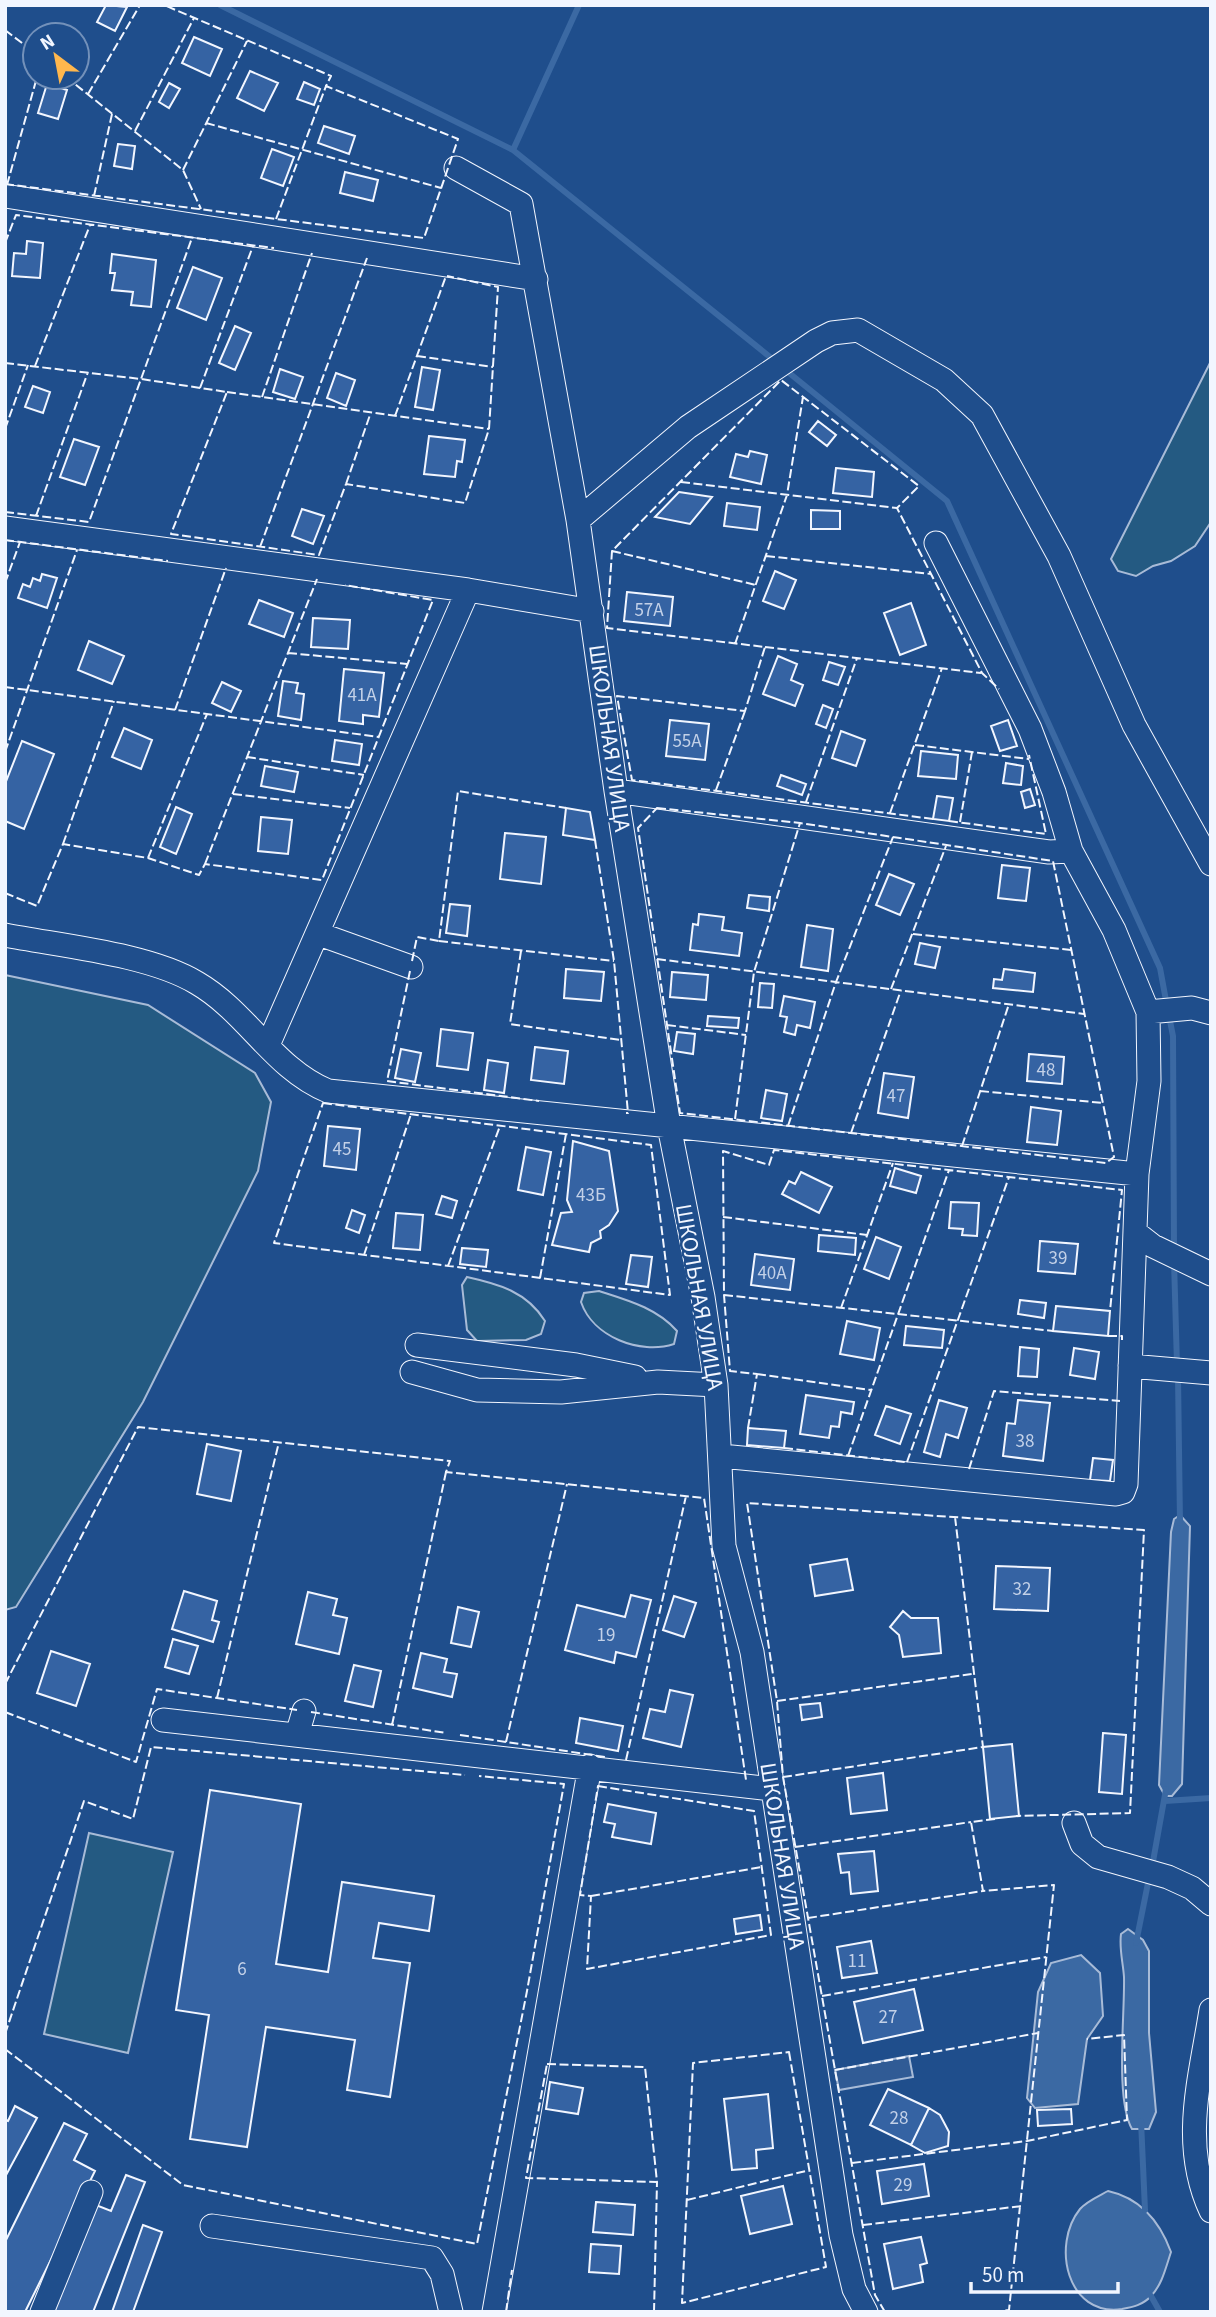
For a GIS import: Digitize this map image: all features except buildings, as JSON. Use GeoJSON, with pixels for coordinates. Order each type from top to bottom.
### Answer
{"type":"FeatureCollection","features":[{"type":"Feature","properties":{"kind":"street","name":"ШКОЛЬНАЯ УЛИЦА"},"geometry":{"type":"LineString","coordinates":[[456,168],[521,204],[536,279],[578,520],[616,791],[669,1126],[703,1297],[716,1385],[727,1569],[749,1633],[841,2235],[855,2289],[866,2312]]}},
{"type":"Feature","properties":{"kind":"street"},"geometry":{"type":"LineString","coordinates":[[5,196],[536,279]]}},
{"type":"Feature","properties":{"kind":"street"},"geometry":{"type":"LineString","coordinates":[[578,520],[688,427],[816,341],[832,334],[858,330],[944,380],[982,415],[1059,556],[1134,725],[1211,864]]}},
{"type":"Feature","properties":{"kind":"street"},"geometry":{"type":"LineString","coordinates":[[5,528],[468,590],[592,611]]}},
{"type":"Feature","properties":{"kind":"street"},"geometry":{"type":"LineString","coordinates":[[721,1455],[1116,1494],[1123,1492],[1126,1484],[1137,1174],[1149,1081],[1148,1012],[1114,930],[1071,852],[1054,792],[1030,729],[936,543]]}},
{"type":"Feature","properties":{"kind":"street"},"geometry":{"type":"LineString","coordinates":[[268,1045],[468,590]]}},
{"type":"Feature","properties":{"kind":"street"},"geometry":{"type":"LineString","coordinates":[[616,791],[1049,852],[1071,852]]}},
{"type":"Feature","properties":{"kind":"street"},"geometry":{"type":"LineString","coordinates":[[319,934],[411,967]]}},
{"type":"Feature","properties":{"kind":"street"},"geometry":{"type":"LineString","coordinates":[[5,935],[154,965],[197,982],[242,1017],[288,1067],[312,1084],[328,1091],[1137,1174]]}},
{"type":"Feature","properties":{"kind":"street"},"geometry":{"type":"LineString","coordinates":[[1148,1012],[1192,1008],[1211,1013]]}},
{"type":"Feature","properties":{"kind":"street"},"geometry":{"type":"LineString","coordinates":[[1135,1232],[1153,1246],[1211,1274]]}},
{"type":"Feature","properties":{"kind":"street"},"geometry":{"type":"LineString","coordinates":[[417,1345],[576,1365],[658,1382],[716,1385]]}},
{"type":"Feature","properties":{"kind":"street"},"geometry":{"type":"LineString","coordinates":[[1130,1366],[1211,1373]]}},
{"type":"Feature","properties":{"kind":"street"},"geometry":{"type":"LineString","coordinates":[[412,1372],[477,1390],[561,1392],[658,1382]]}},
{"type":"Feature","properties":{"kind":"street"},"geometry":{"type":"LineString","coordinates":[[297,1735],[304,1711]]}},
{"type":"Feature","properties":{"kind":"street"},"geometry":{"type":"LineString","coordinates":[[163,1720],[297,1735],[450,1742],[474,1765],[590,1766],[772,1789]]}},
{"type":"Feature","properties":{"kind":"street"},"geometry":{"type":"LineString","coordinates":[[494,2312],[590,1766]]}},
{"type":"Feature","properties":{"kind":"street"},"geometry":{"type":"LineString","coordinates":[[1074,1823],[1082,1844],[1098,1857],[1168,1877],[1192,1888],[1211,1904]]}},
{"type":"Feature","properties":{"kind":"street"},"geometry":{"type":"LineString","coordinates":[[1211,2010],[1193,2122],[1193,2158],[1211,2211]]}},
{"type":"Feature","properties":{"kind":"street"},"geometry":{"type":"LineString","coordinates":[[42,2312],[91,2192]]}},
{"type":"Feature","properties":{"kind":"street"},"geometry":{"type":"LineString","coordinates":[[212,2226],[432,2258],[442,2274],[451,2312]]}},
{"type":"Feature","properties":{"kind":"shaded area"},"geometry":{"type":"Polygon","coordinates":[[[1211,361],[1211,522],[1195,546],[1171,561],[1153,566],[1136,576],[1118,571],[1111,559],[1211,361]]]}},
{"type":"Feature","properties":{"kind":"shaded area"},"geometry":{"type":"Polygon","coordinates":[[[5,975],[148,1005],[255,1073],[271,1102],[258,1171],[143,1402],[16,1607],[5,1610],[5,975]]]}},
{"type":"Feature","properties":{"kind":"shaded area"},"geometry":{"type":"Polygon","coordinates":[[[467,1277],[501,1286],[521,1296],[545,1321],[541,1334],[526,1340],[477,1341],[467,1330],[462,1285],[467,1277]]]}},
{"type":"Feature","properties":{"kind":"shaded area"},"geometry":{"type":"Polygon","coordinates":[[[599,1291],[660,1316],[677,1331],[674,1344],[661,1347],[633,1345],[607,1334],[587,1314],[581,1302],[584,1293],[599,1291]]]}},
{"type":"Feature","properties":{"kind":"shaded area"},"geometry":{"type":"Polygon","coordinates":[[[1180,1515],[1190,1526],[1182,1784],[1172,1796],[1165,1796],[1159,1785],[1171,1532],[1174,1519],[1180,1515]]]}},
{"type":"Feature","properties":{"kind":"shaded area"},"geometry":{"type":"Polygon","coordinates":[[[89,1833],[173,1852],[128,2053],[44,2034],[89,1833]]]}},
{"type":"Feature","properties":{"kind":"shaded area"},"geometry":{"type":"Polygon","coordinates":[[[1128,1929],[1143,1940],[1149,1951],[1149,2033],[1156,2112],[1149,2129],[1132,2129],[1124,2098],[1124,1977],[1121,1934],[1128,1929]]]}},
{"type":"Feature","properties":{"kind":"shaded area"},"geometry":{"type":"Polygon","coordinates":[[[1081,1955],[1100,1973],[1103,2016],[1087,2039],[1078,2104],[1035,2108],[1027,2098],[1038,1992],[1051,1963],[1081,1955]]]}},
{"type":"Feature","properties":{"kind":"shaded area"},"geometry":{"type":"Polygon","coordinates":[[[909,2056],[913,2077],[839,2090],[835,2070],[909,2056]]]}},
{"type":"Feature","properties":{"kind":"shaded area"},"geometry":{"type":"Polygon","coordinates":[[[1108,2191],[1139,2205],[1155,2221],[1171,2252],[1155,2292],[1141,2304],[1122,2309],[1103,2308],[1088,2302],[1077,2290],[1066,2259],[1071,2224],[1080,2209],[1108,2191]]]}},
{"type":"Feature","properties":{"kind":"waterway"},"geometry":{"type":"LineString","coordinates":[[220,5],[513,150],[775,361]]}},
{"type":"Feature","properties":{"kind":"waterway"},"geometry":{"type":"LineString","coordinates":[[513,150],[579,5]]}},
{"type":"Feature","properties":{"kind":"waterway"},"geometry":{"type":"LineString","coordinates":[[783,368],[947,501],[1160,968],[1167,1006]]}},
{"type":"Feature","properties":{"kind":"waterway"},"geometry":{"type":"LineString","coordinates":[[1169,1016],[1173,1036],[1174,1250]]}},
{"type":"Feature","properties":{"kind":"waterway"},"geometry":{"type":"LineString","coordinates":[[1174,1261],[1177,1365]]}},
{"type":"Feature","properties":{"kind":"waterway"},"geometry":{"type":"LineString","coordinates":[[1178,1376],[1180,1523]]}},
{"type":"Feature","properties":{"kind":"waterway"},"geometry":{"type":"LineString","coordinates":[[1152,1867],[1166,1789]]}},
{"type":"Feature","properties":{"kind":"waterway"},"geometry":{"type":"LineString","coordinates":[[1165,1801],[1211,1798]]}},
{"type":"Feature","properties":{"kind":"waterway"},"geometry":{"type":"LineString","coordinates":[[1136,1943],[1149,1878]]}},
{"type":"Feature","properties":{"kind":"waterway"},"geometry":{"type":"LineString","coordinates":[[1141,2121],[1145,2210]]}},
{"type":"Feature","properties":{"kind":"waterway"},"geometry":{"type":"LineString","coordinates":[[1151,2296],[1160,2312]]}},
{"type":"Feature","properties":{"kind":"fence"},"geometry":{"type":"LineString","coordinates":[[88,94],[140,5]]}},
{"type":"Feature","properties":{"kind":"fence"},"geometry":{"type":"LineString","coordinates":[[5,184],[424,238],[458,139],[326,86],[331,76],[164,5]]}},
{"type":"Feature","properties":{"kind":"fence"},"geometry":{"type":"LineString","coordinates":[[135,131],[194,18]]}},
{"type":"Feature","properties":{"kind":"fence"},"geometry":{"type":"LineString","coordinates":[[5,30],[21,42]]}},
{"type":"Feature","properties":{"kind":"fence"},"geometry":{"type":"LineString","coordinates":[[183,170],[247,41]]}},
{"type":"Feature","properties":{"kind":"fence"},"geometry":{"type":"LineString","coordinates":[[276,219],[326,86]]}},
{"type":"Feature","properties":{"kind":"fence"},"geometry":{"type":"LineString","coordinates":[[7,185],[33,91]]}},
{"type":"Feature","properties":{"kind":"fence"},"geometry":{"type":"LineString","coordinates":[[84,91],[183,170],[201,209]]}},
{"type":"Feature","properties":{"kind":"fence"},"geometry":{"type":"LineString","coordinates":[[94,196],[112,114]]}},
{"type":"Feature","properties":{"kind":"fence"},"geometry":{"type":"LineString","coordinates":[[206,123],[441,188]]}},
{"type":"Feature","properties":{"kind":"fence"},"geometry":{"type":"LineString","coordinates":[[5,243],[16,215],[274,248]]}},
{"type":"Feature","properties":{"kind":"fence"},"geometry":{"type":"LineString","coordinates":[[35,366],[90,225]]}},
{"type":"Feature","properties":{"kind":"fence"},"geometry":{"type":"LineString","coordinates":[[5,363],[141,379],[192,238]]}},
{"type":"Feature","properties":{"kind":"fence"},"geometry":{"type":"LineString","coordinates":[[200,388],[253,246]]}},
{"type":"Feature","properties":{"kind":"fence"},"geometry":{"type":"LineString","coordinates":[[262,397],[312,253]]}},
{"type":"Feature","properties":{"kind":"fence"},"geometry":{"type":"LineString","coordinates":[[260,547],[367,258]]}},
{"type":"Feature","properties":{"kind":"fence"},"geometry":{"type":"LineString","coordinates":[[395,416],[446,276]]}},
{"type":"Feature","properties":{"kind":"fence"},"geometry":{"type":"LineString","coordinates":[[5,512],[89,522],[141,379],[227,392],[171,534],[319,555],[346,484],[465,503],[489,429],[498,287],[447,276]]}},
{"type":"Feature","properties":{"kind":"fence"},"geometry":{"type":"LineString","coordinates":[[417,356],[493,367]]}},
{"type":"Feature","properties":{"kind":"fence"},"geometry":{"type":"LineString","coordinates":[[5,429],[28,365]]}},
{"type":"Feature","properties":{"kind":"fence"},"geometry":{"type":"LineString","coordinates":[[36,516],[88,372]]}},
{"type":"Feature","properties":{"kind":"fence"},"geometry":{"type":"LineString","coordinates":[[933,819],[632,780],[617,696],[745,711],[765,647],[607,628],[612,551],[781,380],[919,486],[897,508],[982,673],[999,689]]}},
{"type":"Feature","properties":{"kind":"fence"},"geometry":{"type":"LineString","coordinates":[[227,392],[489,429]]}},
{"type":"Feature","properties":{"kind":"fence"},"geometry":{"type":"LineString","coordinates":[[735,644],[787,495],[803,397]]}},
{"type":"Feature","properties":{"kind":"fence"},"geometry":{"type":"LineString","coordinates":[[346,484],[371,412]]}},
{"type":"Feature","properties":{"kind":"fence"},"geometry":{"type":"LineString","coordinates":[[681,482],[897,508]]}},
{"type":"Feature","properties":{"kind":"fence"},"geometry":{"type":"LineString","coordinates":[[5,540],[168,561]]}},
{"type":"Feature","properties":{"kind":"fence"},"geometry":{"type":"LineString","coordinates":[[5,583],[20,542]]}},
{"type":"Feature","properties":{"kind":"fence"},"geometry":{"type":"LineString","coordinates":[[5,752],[77,550]]}},
{"type":"Feature","properties":{"kind":"fence"},"geometry":{"type":"LineString","coordinates":[[612,551],[756,585]]}},
{"type":"Feature","properties":{"kind":"fence"},"geometry":{"type":"LineString","coordinates":[[766,556],[931,574]]}},
{"type":"Feature","properties":{"kind":"fence"},"geometry":{"type":"LineString","coordinates":[[175,710],[226,568]]}},
{"type":"Feature","properties":{"kind":"fence"},"geometry":{"type":"LineString","coordinates":[[205,864],[317,579]]}},
{"type":"Feature","properties":{"kind":"fence"},"geometry":{"type":"LineString","coordinates":[[5,893],[37,906],[63,844],[148,858],[199,875],[205,864],[322,880],[433,600],[345,585]]}},
{"type":"Feature","properties":{"kind":"fence"},"geometry":{"type":"LineString","coordinates":[[765,647],[981,673]]}},
{"type":"Feature","properties":{"kind":"fence"},"geometry":{"type":"LineString","coordinates":[[288,653],[407,664]]}},
{"type":"Feature","properties":{"kind":"fence"},"geometry":{"type":"LineString","coordinates":[[806,802],[857,658]]}},
{"type":"Feature","properties":{"kind":"fence"},"geometry":{"type":"LineString","coordinates":[[890,813],[942,668]]}},
{"type":"Feature","properties":{"kind":"fence"},"geometry":{"type":"LineString","coordinates":[[5,687],[379,737]]}},
{"type":"Feature","properties":{"kind":"fence"},"geometry":{"type":"LineString","coordinates":[[63,844],[114,701]]}},
{"type":"Feature","properties":{"kind":"fence"},"geometry":{"type":"LineString","coordinates":[[716,790],[745,711]]}},
{"type":"Feature","properties":{"kind":"fence"},"geometry":{"type":"LineString","coordinates":[[148,858],[207,714]]}},
{"type":"Feature","properties":{"kind":"fence"},"geometry":{"type":"LineString","coordinates":[[915,745],[1029,759]]}},
{"type":"Feature","properties":{"kind":"fence"},"geometry":{"type":"LineString","coordinates":[[960,822],[972,752]]}},
{"type":"Feature","properties":{"kind":"fence"},"geometry":{"type":"LineString","coordinates":[[949,821],[1046,834],[1029,755]]}},
{"type":"Feature","properties":{"kind":"fence"},"geometry":{"type":"LineString","coordinates":[[247,757],[364,775]]}},
{"type":"Feature","properties":{"kind":"fence"},"geometry":{"type":"LineString","coordinates":[[412,961],[417,937],[439,941],[458,791],[566,808]]}},
{"type":"Feature","properties":{"kind":"fence"},"geometry":{"type":"LineString","coordinates":[[233,794],[350,808]]}},
{"type":"Feature","properties":{"kind":"fence"},"geometry":{"type":"LineString","coordinates":[[657,808],[800,823],[1053,861],[1114,1157],[1106,1163],[680,1113],[638,828],[657,808]]}},
{"type":"Feature","properties":{"kind":"fence"},"geometry":{"type":"LineString","coordinates":[[735,1119],[754,972],[800,823]]}},
{"type":"Feature","properties":{"kind":"fence"},"geometry":{"type":"LineString","coordinates":[[788,1126],[836,982],[893,837]]}},
{"type":"Feature","properties":{"kind":"fence"},"geometry":{"type":"LineString","coordinates":[[595,840],[614,961],[626,1113]]}},
{"type":"Feature","properties":{"kind":"fence"},"geometry":{"type":"LineString","coordinates":[[891,989],[946,846]]}},
{"type":"Feature","properties":{"kind":"fence"},"geometry":{"type":"LineString","coordinates":[[913,934],[1071,950]]}},
{"type":"Feature","properties":{"kind":"fence"},"geometry":{"type":"LineString","coordinates":[[439,941],[614,961]]}},
{"type":"Feature","properties":{"kind":"fence"},"geometry":{"type":"LineString","coordinates":[[521,951],[510,1024],[621,1040]]}},
{"type":"Feature","properties":{"kind":"fence"},"geometry":{"type":"LineString","coordinates":[[657,959],[1084,1014]]}},
{"type":"Feature","properties":{"kind":"fence"},"geometry":{"type":"LineString","coordinates":[[410,971],[387,1081],[539,1101]]}},
{"type":"Feature","properties":{"kind":"fence"},"geometry":{"type":"LineString","coordinates":[[851,1133],[901,990]]}},
{"type":"Feature","properties":{"kind":"fence"},"geometry":{"type":"LineString","coordinates":[[962,1146],[1009,1004]]}},
{"type":"Feature","properties":{"kind":"fence"},"geometry":{"type":"LineString","coordinates":[[667,1025],[746,1035]]}},
{"type":"Feature","properties":{"kind":"fence"},"geometry":{"type":"LineString","coordinates":[[980,1091],[1103,1103]]}},
{"type":"Feature","properties":{"kind":"fence"},"geometry":{"type":"LineString","coordinates":[[323,1103],[651,1145],[670,1295],[274,1243],[323,1103]]}},
{"type":"Feature","properties":{"kind":"fence"},"geometry":{"type":"LineString","coordinates":[[364,1255],[411,1114]]}},
{"type":"Feature","properties":{"kind":"fence"},"geometry":{"type":"LineString","coordinates":[[448,1266],[500,1126]]}},
{"type":"Feature","properties":{"kind":"fence"},"geometry":{"type":"LineString","coordinates":[[540,1278],[566,1134]]}},
{"type":"Feature","properties":{"kind":"fence"},"geometry":{"type":"LineString","coordinates":[[748,1428],[757,1374],[730,1371],[724,1295],[723,1151],[769,1165],[774,1150],[1122,1190],[1110,1311]]}},
{"type":"Feature","properties":{"kind":"fence"},"geometry":{"type":"LineString","coordinates":[[841,1308],[893,1163]]}},
{"type":"Feature","properties":{"kind":"fence"},"geometry":{"type":"LineString","coordinates":[[848,1456],[949,1170]]}},
{"type":"Feature","properties":{"kind":"fence"},"geometry":{"type":"LineString","coordinates":[[907,1462],[1009,1177]]}},
{"type":"Feature","properties":{"kind":"fence"},"geometry":{"type":"LineString","coordinates":[[723,1217],[867,1235]]}},
{"type":"Feature","properties":{"kind":"fence"},"geometry":{"type":"LineString","coordinates":[[724,1295],[1053,1331]]}},
{"type":"Feature","properties":{"kind":"fence"},"geometry":{"type":"LineString","coordinates":[[1108,1336],[1122,1336],[1122,1340]]}},
{"type":"Feature","properties":{"kind":"fence"},"geometry":{"type":"LineString","coordinates":[[757,1374],[871,1390]]}},
{"type":"Feature","properties":{"kind":"fence"},"geometry":{"type":"LineString","coordinates":[[969,1469],[994,1391],[1120,1401]]}},
{"type":"Feature","properties":{"kind":"fence"},"geometry":{"type":"LineString","coordinates":[[5,1684],[138,1427],[450,1461],[446,1472],[704,1498],[746,1780]]}},
{"type":"Feature","properties":{"kind":"fence"},"geometry":{"type":"LineString","coordinates":[[217,1698],[279,1442]]}},
{"type":"Feature","properties":{"kind":"fence"},"geometry":{"type":"LineString","coordinates":[[784,1448],[905,1462]]}},
{"type":"Feature","properties":{"kind":"fence"},"geometry":{"type":"LineString","coordinates":[[392,1725],[446,1472]]}},
{"type":"Feature","properties":{"kind":"fence"},"geometry":{"type":"LineString","coordinates":[[506,1742],[567,1484]]}},
{"type":"Feature","properties":{"kind":"fence"},"geometry":{"type":"LineString","coordinates":[[626,1760],[686,1496]]}},
{"type":"Feature","properties":{"kind":"fence"},"geometry":{"type":"LineString","coordinates":[[885,2312],[875,2295],[783,1777],[777,1701],[747,1503],[1144,1530],[1130,1813],[1016,1816]]}},
{"type":"Feature","properties":{"kind":"fence"},"geometry":{"type":"LineString","coordinates":[[783,1777],[983,1747],[955,1517]]}},
{"type":"Feature","properties":{"kind":"fence"},"geometry":{"type":"LineString","coordinates":[[777,1701],[972,1674]]}},
{"type":"Feature","properties":{"kind":"fence"},"geometry":{"type":"LineString","coordinates":[[5,1712],[136,1762],[157,1689],[297,1710]]}},
{"type":"Feature","properties":{"kind":"fence"},"geometry":{"type":"LineString","coordinates":[[311,1712],[446,1733]]}},
{"type":"Feature","properties":{"kind":"fence"},"geometry":{"type":"LineString","coordinates":[[460,1735],[605,1757]]}},
{"type":"Feature","properties":{"kind":"fence"},"geometry":{"type":"LineString","coordinates":[[5,2034],[84,1801],[133,1819],[151,1747],[465,1775]]}},
{"type":"Feature","properties":{"kind":"fence"},"geometry":{"type":"LineString","coordinates":[[5,2049],[183,2185],[477,2244],[527,1991],[564,1784],[479,1776]]}},
{"type":"Feature","properties":{"kind":"fence"},"geometry":{"type":"LineString","coordinates":[[598,1786],[754,1811],[771,1935],[587,1969],[591,1896],[580,1895],[598,1786]]}},
{"type":"Feature","properties":{"kind":"fence"},"geometry":{"type":"LineString","coordinates":[[995,1819],[971,1822],[983,1891],[1054,1885],[1009,2310],[996,2312]]}},
{"type":"Feature","properties":{"kind":"fence"},"geometry":{"type":"LineString","coordinates":[[795,1847],[971,1822]]}},
{"type":"Feature","properties":{"kind":"fence"},"geometry":{"type":"LineString","coordinates":[[591,1896],[762,1867]]}},
{"type":"Feature","properties":{"kind":"fence"},"geometry":{"type":"LineString","coordinates":[[808,1918],[983,1891]]}},
{"type":"Feature","properties":{"kind":"fence"},"geometry":{"type":"LineString","coordinates":[[822,1996],[1046,1957]]}},
{"type":"Feature","properties":{"kind":"fence"},"geometry":{"type":"LineString","coordinates":[[835,2070],[1038,2033]]}},
{"type":"Feature","properties":{"kind":"fence"},"geometry":{"type":"LineString","coordinates":[[852,2163],[1027,2141],[1127,2120],[1124,2035],[1087,2039]]}},
{"type":"Feature","properties":{"kind":"fence"},"geometry":{"type":"LineString","coordinates":[[789,2052],[826,2267],[682,2303],[693,2063],[789,2052]]}},
{"type":"Feature","properties":{"kind":"fence"},"geometry":{"type":"LineString","coordinates":[[547,2064],[645,2067],[657,2182],[526,2178],[547,2064]]}},
{"type":"Feature","properties":{"kind":"fence"},"geometry":{"type":"LineString","coordinates":[[687,2200],[810,2170]]}},
{"type":"Feature","properties":{"kind":"fence"},"geometry":{"type":"LineString","coordinates":[[654,2312],[657,2182]]}},
{"type":"Feature","properties":{"kind":"fence"},"geometry":{"type":"LineString","coordinates":[[863,2225],[1022,2206]]}},
{"type":"Feature","properties":{"kind":"fence"},"geometry":{"type":"LineString","coordinates":[[506,2312],[512,2270]]}}]}
